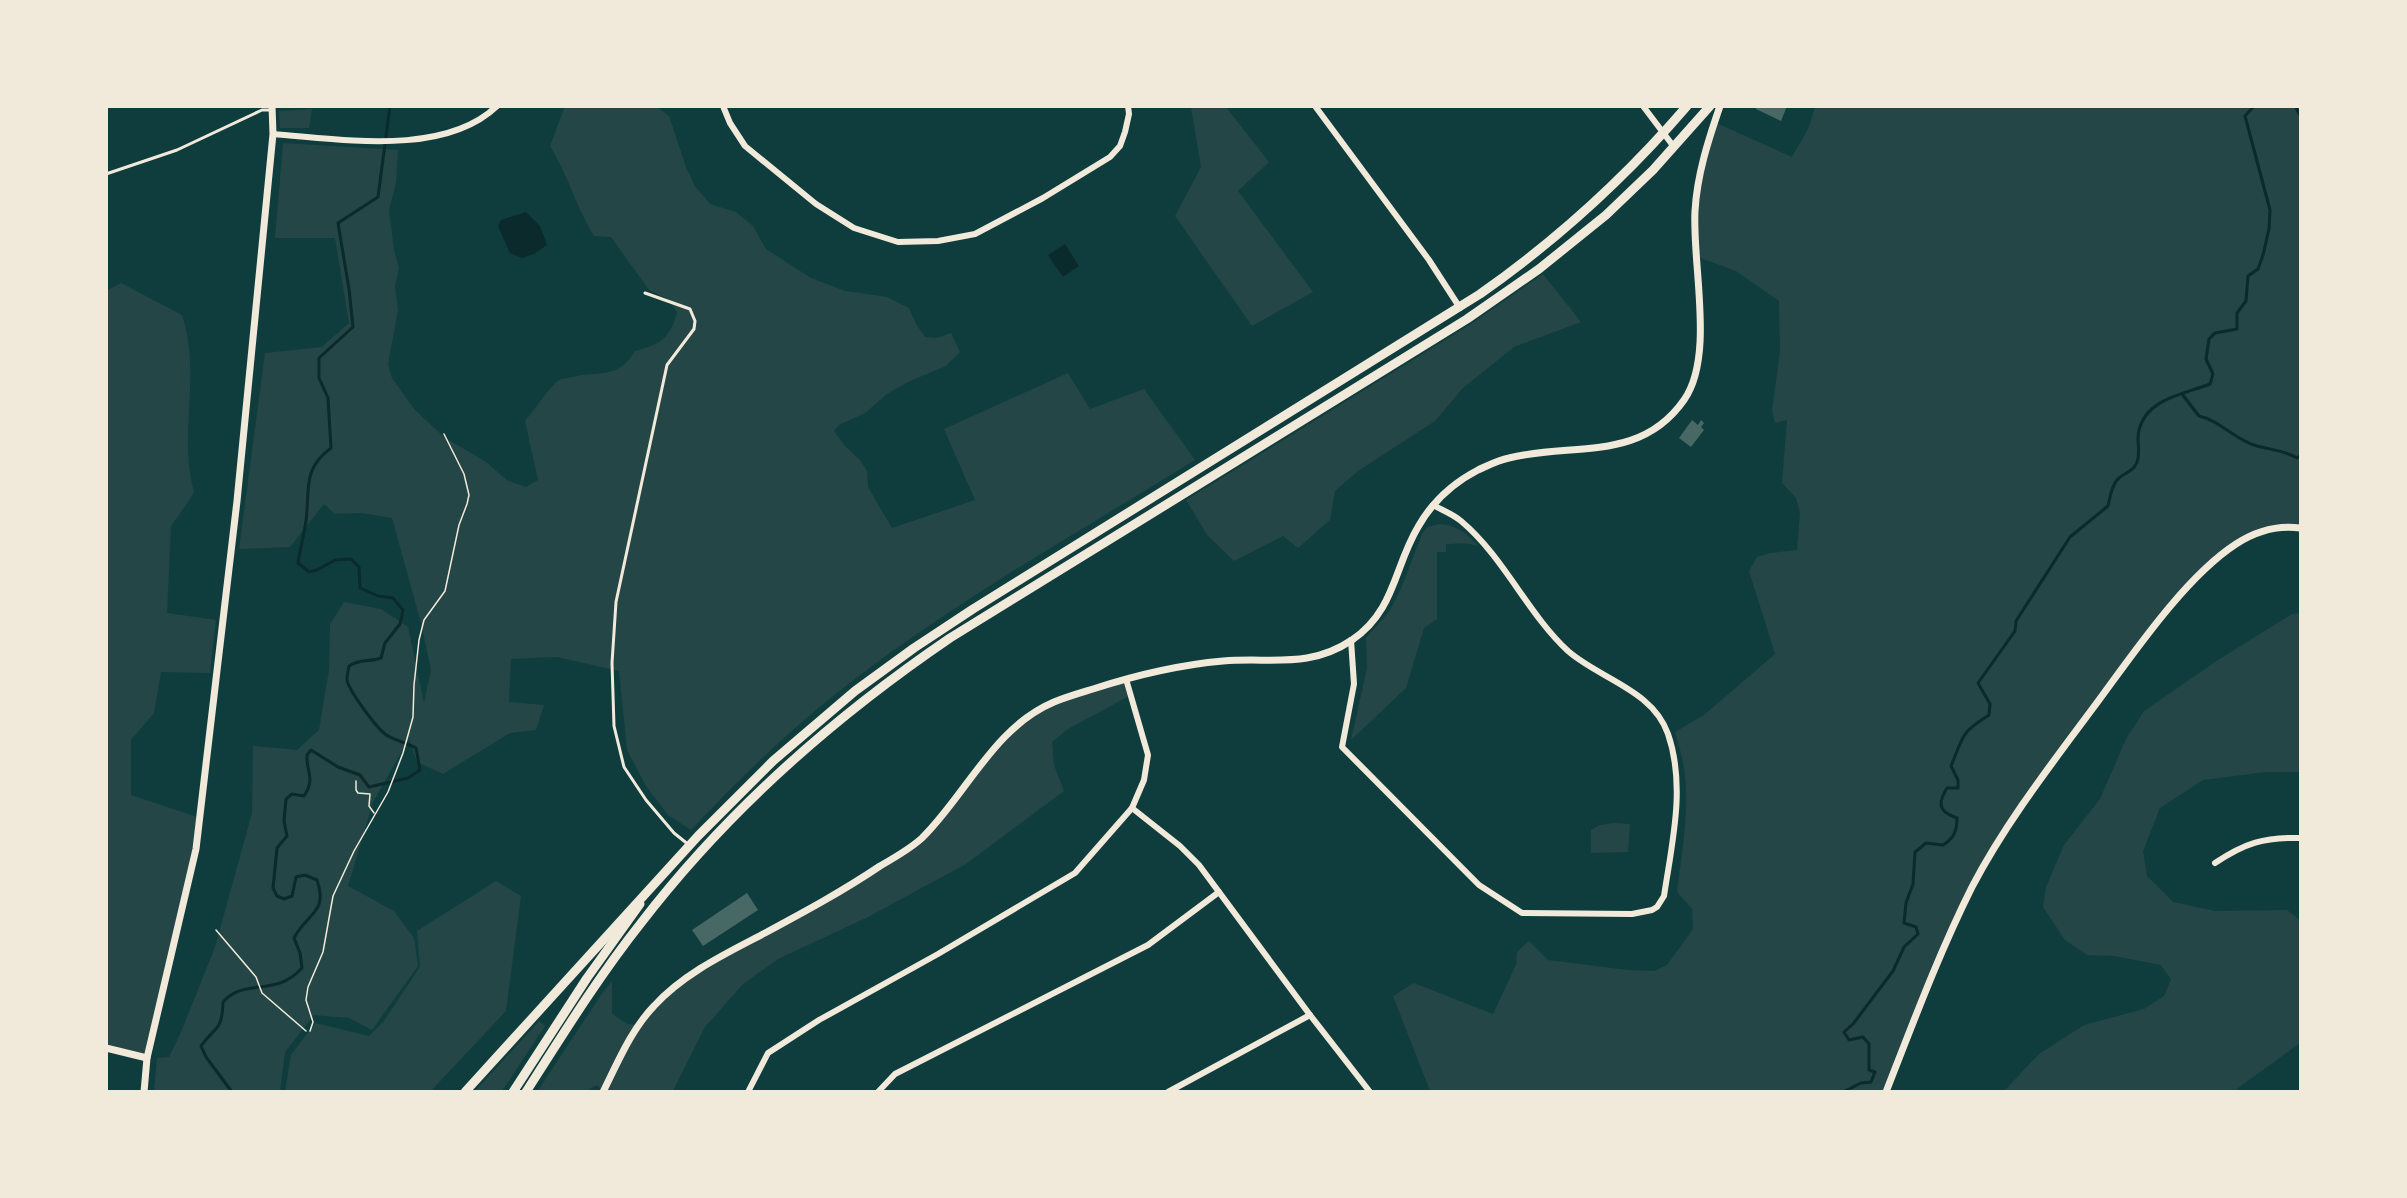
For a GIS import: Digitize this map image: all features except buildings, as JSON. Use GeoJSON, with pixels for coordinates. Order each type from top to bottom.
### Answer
{"type":"FeatureCollection","features":[{"type":"Feature","properties":{"kind":"main road"},"geometry":{"type":"LineString","coordinates":[[465,1092],[689,846],[747,786],[855,691],[914,648],[1460,308],[1502,279],[1557,236],[1616,183],[1687,106]]}},
{"type":"Feature","properties":{"kind":"main road"},"geometry":{"type":"LineString","coordinates":[[526,1092],[595,984],[664,894],[739,811],[834,724],[950,638],[1488,305],[1539,269],[1627,195],[1710,106]]}},
{"type":"Feature","properties":{"kind":"main road"},"geometry":{"type":"LineString","coordinates":[[513,1092],[592,971],[654,885]]}},
{"type":"Feature","properties":{"kind":"street"},"geometry":{"type":"LineString","coordinates":[[273,134],[359,140],[422,140],[454,133],[475,123],[497,106]]}},
{"type":"Feature","properties":{"kind":"street"},"geometry":{"type":"LineString","coordinates":[[723,106],[730,123],[745,146],[816,204],[854,228],[898,242],[938,241],[975,234],[1043,198],[1110,157],[1120,146],[1125,132],[1129,114],[1128,106]]}},
{"type":"Feature","properties":{"kind":"street"},"geometry":{"type":"LineString","coordinates":[[1315,106],[1429,260],[1460,308]]}},
{"type":"Feature","properties":{"kind":"street"},"geometry":{"type":"LineString","coordinates":[[1643,106],[1674,147]]}},
{"type":"Feature","properties":{"kind":"street"},"geometry":{"type":"LineString","coordinates":[[603,1092],[638,1025],[656,1003],[682,981],[722,956],[863,878],[920,840],[1004,737],[1026,718],[1053,702],[1126,679],[1174,667],[1228,660],[1305,660],[1337,649],[1352,640],[1378,615],[1390,595],[1416,529],[1433,505],[1460,480],[1509,458],[1605,447],[1638,438],[1662,423],[1683,401],[1695,376],[1699,356],[1696,195],[1705,153],[1720,106]]}},
{"type":"Feature","properties":{"kind":"street"},"geometry":{"type":"LineString","coordinates":[[144,1092],[147,1058],[196,849],[237,501],[273,134],[272,108]]}},
{"type":"Feature","properties":{"kind":"street"},"geometry":{"type":"LineString","coordinates":[[1352,640],[1354,684],[1342,747],[1479,885],[1522,913],[1632,914],[1657,907],[1664,896],[1677,799],[1675,764],[1668,734],[1661,720],[1650,705],[1633,692],[1592,668],[1568,650],[1483,542],[1459,519],[1433,505]]}},
{"type":"Feature","properties":{"kind":"street"},"geometry":{"type":"LineString","coordinates":[[1886,1092],[1926,987],[1972,887],[2000,840],[2062,749],[2143,641],[2184,592],[2214,561],[2237,544],[2256,534],[2272,528],[2301,528]]}},
{"type":"Feature","properties":{"kind":"street"},"geometry":{"type":"LineString","coordinates":[[748,1092],[768,1053],[819,1020],[938,954],[1075,873],[1132,808],[1144,780],[1148,755],[1126,679]]}},
{"type":"Feature","properties":{"kind":"street"},"geometry":{"type":"LineString","coordinates":[[1132,808],[1189,854],[1370,1092]]}},
{"type":"Feature","properties":{"kind":"street"},"geometry":{"type":"LineString","coordinates":[[2215,863],[2239,848],[2256,841],[2301,838]]}},
{"type":"Feature","properties":{"kind":"street"},"geometry":{"type":"LineString","coordinates":[[878,1092],[895,1074],[1148,945],[1219,892]]}},
{"type":"Feature","properties":{"kind":"street"},"geometry":{"type":"LineString","coordinates":[[1168,1092],[1310,1016]]}},
{"type":"Feature","properties":{"kind":"street"},"geometry":{"type":"LineString","coordinates":[[106,1048],[147,1058]]}},
{"type":"Feature","properties":{"kind":"lane"},"geometry":{"type":"LineString","coordinates":[[106,174],[177,150],[262,110],[272,108]]}},
{"type":"Feature","properties":{"kind":"lane"},"geometry":{"type":"LineString","coordinates":[[645,293],[685,306],[694,314],[695,321],[694,329],[667,365],[616,602],[612,663],[614,726],[624,766],[646,800],[674,833],[689,846]]}},
{"type":"Feature","properties":{"kind":"path"},"geometry":{"type":"LineString","coordinates":[[216,930],[257,979],[261,991],[308,1031],[313,1022],[306,1000],[308,987],[323,952],[333,897],[354,851],[388,792],[403,753],[413,717],[419,640],[424,620],[444,591],[459,525],[467,504],[469,495],[464,474],[444,434]]}},
{"type":"Feature","properties":{"kind":"path"},"geometry":{"type":"LineString","coordinates":[[356,782],[358,794],[370,794],[369,806],[375,814]]}},
{"type":"Feature","properties":{"kind":"shaded area"},"geometry":{"type":"Polygon","coordinates":[[[565,106],[657,107],[669,116],[686,167],[695,186],[710,204],[736,212],[753,226],[766,249],[811,278],[845,291],[887,297],[909,308],[925,337],[937,338],[951,333],[960,352],[946,366],[910,381],[887,394],[865,413],[839,425],[834,431],[867,471],[868,487],[892,528],[975,500],[944,429],[1068,373],[1090,409],[1144,389],[1195,460],[977,594],[851,682],[788,734],[748,771],[691,830],[668,815],[646,786],[627,750],[619,671],[557,657],[511,659],[509,702],[544,705],[536,730],[510,733],[443,774],[417,762],[409,739],[373,802],[348,886],[394,911],[414,938],[418,966],[372,1030],[349,1018],[314,1015],[285,1052],[280,1091],[154,1092],[157,1058],[169,1057],[215,947],[252,813],[253,746],[297,750],[319,730],[329,670],[330,624],[344,602],[381,609],[408,627],[424,703],[431,670],[421,623],[392,518],[362,513],[335,514],[324,504],[290,547],[239,549],[265,353],[322,347],[349,323],[335,238],[275,238],[283,143],[398,150],[396,183],[389,210],[394,250],[399,268],[395,286],[398,310],[388,364],[392,378],[414,409],[444,437],[486,462],[508,481],[526,487],[538,480],[525,421],[555,383],[561,379],[608,372],[622,366],[635,351],[652,346],[663,339],[671,328],[677,312],[668,299],[649,290],[611,237],[594,236],[588,225],[550,146],[565,106]]]}},
{"type":"Feature","properties":{"kind":"shaded area"},"geometry":{"type":"Polygon","coordinates":[[[1191,107],[1226,107],[1269,162],[1238,191],[1313,292],[1252,326],[1175,216],[1201,167],[1191,107]]]}},
{"type":"Feature","properties":{"kind":"shaded area"},"geometry":{"type":"Polygon","coordinates":[[[1815,107],[2300,107],[2300,528],[2282,527],[2237,544],[2184,592],[2056,758],[1972,887],[1886,1091],[1430,1091],[1393,996],[1414,983],[1493,1014],[1516,965],[1517,952],[1529,941],[1548,960],[1654,971],[1667,965],[1693,929],[1692,909],[1677,892],[1685,828],[1686,795],[1683,763],[1675,732],[1704,715],[1775,654],[1749,571],[1757,557],[1797,550],[1800,513],[1796,498],[1782,483],[1787,420],[1775,423],[1772,410],[1780,352],[1779,301],[1736,271],[1695,256],[1695,214],[1714,122],[1792,157],[1808,129],[1815,107]]]}},
{"type":"Feature","properties":{"kind":"shaded area"},"geometry":{"type":"Polygon","coordinates":[[[312,109],[309,128],[280,128],[279,111],[312,109]]]}},
{"type":"Feature","properties":{"kind":"shaded area"},"geometry":{"type":"Polygon","coordinates":[[[526,212],[540,226],[547,245],[534,254],[522,258],[510,253],[498,226],[501,220],[526,212]]]}},
{"type":"Feature","properties":{"kind":"shaded area"},"geometry":{"type":"Polygon","coordinates":[[[1065,244],[1079,266],[1063,277],[1048,255],[1065,244]]]}},
{"type":"Feature","properties":{"kind":"shaded area"},"geometry":{"type":"Polygon","coordinates":[[[1543,274],[1581,322],[1514,347],[1463,388],[1435,421],[1358,471],[1335,491],[1330,520],[1298,548],[1283,536],[1234,561],[1208,536],[1186,500],[1471,324],[1543,274]]]}},
{"type":"Feature","properties":{"kind":"shaded area"},"geometry":{"type":"Polygon","coordinates":[[[121,283],[182,315],[187,332],[190,366],[188,456],[194,493],[171,526],[167,613],[216,620],[210,673],[161,672],[154,713],[131,740],[131,795],[200,818],[147,1058],[107,1048],[106,291],[121,283]]]}},
{"type":"Feature","properties":{"kind":"shaded area"},"geometry":{"type":"Polygon","coordinates":[[[1439,524],[1461,530],[1478,546],[1446,544],[1446,552],[1437,552],[1437,619],[1424,628],[1406,688],[1351,740],[1367,668],[1366,638],[1389,612],[1400,591],[1423,532],[1428,527],[1439,524]]]}},
{"type":"Feature","properties":{"kind":"shaded area"},"geometry":{"type":"Polygon","coordinates":[[[2300,613],[2300,772],[2266,772],[2203,780],[2160,808],[2143,851],[2147,876],[2173,902],[2215,911],[2287,910],[2300,920],[2300,1043],[2234,1091],[2004,1091],[2039,1054],[2084,1025],[2144,1009],[2164,996],[2171,979],[2161,965],[2114,956],[2087,955],[2065,940],[2043,907],[2046,887],[2064,845],[2100,799],[2126,739],[2144,711],[2218,660],[2292,614],[2300,613]]]}},
{"type":"Feature","properties":{"kind":"shaded area"},"geometry":{"type":"Polygon","coordinates":[[[1126,679],[1131,695],[1068,729],[1052,742],[1054,765],[1064,791],[966,864],[868,917],[778,959],[743,984],[705,1027],[673,1091],[603,1091],[597,1085],[586,1091],[537,1092],[612,981],[612,1014],[627,1024],[638,1025],[682,981],[784,923],[920,840],[1004,737],[1053,702],[1126,679]]]}},
{"type":"Feature","properties":{"kind":"shaded area"},"geometry":{"type":"Polygon","coordinates":[[[1630,824],[1628,852],[1591,853],[1591,830],[1600,825],[1630,824]]]}},
{"type":"Feature","properties":{"kind":"shaded area"},"geometry":{"type":"Polygon","coordinates":[[[496,881],[521,896],[506,1011],[431,1091],[285,1092],[291,1055],[315,1023],[369,1036],[384,1021],[420,967],[417,931],[496,881]]]}},
{"type":"Feature","properties":{"kind":"shaded area"},"geometry":{"type":"Polygon","coordinates":[[[539,1021],[545,1026],[502,1091],[475,1091],[539,1021]]]}},
{"type":"Feature","properties":{"kind":"waterway"},"geometry":{"type":"LineString","coordinates":[[232,1092],[206,1057],[201,1046],[220,1024],[223,1002],[232,995],[241,990],[281,982],[292,977],[302,968],[300,953],[294,938],[315,912],[320,899],[317,880],[305,875],[296,877],[292,896],[284,899],[277,896],[273,888],[277,848],[287,836],[284,821],[286,799],[292,794],[304,796],[308,790],[310,775],[307,755],[311,750],[338,767],[360,775],[369,787],[408,778],[420,770],[416,748],[385,734],[358,700],[347,680],[349,666],[357,662],[381,658],[385,643],[400,624],[403,610],[393,598],[378,596],[360,588],[359,567],[351,559],[335,560],[309,572],[298,563],[306,521],[311,472],[315,464],[331,448],[328,398],[319,378],[319,358],[353,327],[338,223],[378,197],[390,106]]}},
{"type":"Feature","properties":{"kind":"waterway"},"geometry":{"type":"LineString","coordinates":[[1843,1092],[1861,1083],[1871,1082],[1875,1072],[1869,1070],[1869,1044],[1863,1037],[1849,1040],[1844,1032],[1853,1024],[1893,971],[1904,947],[1918,934],[1916,927],[1904,923],[1906,903],[1913,884],[1915,852],[1926,843],[1943,845],[1950,840],[1955,830],[1957,818],[1946,813],[1941,803],[1947,788],[1958,788],[1958,780],[1951,766],[1964,736],[1989,715],[1990,704],[1978,683],[2015,631],[2016,621],[2070,537],[2108,506],[2115,483],[2135,466],[2139,454],[2138,434],[2143,419],[2158,404],[2210,384],[2213,374],[2206,359],[2209,339],[2215,333],[2237,329],[2237,313],[2246,301],[2248,276],[2258,269],[2269,229],[2270,210],[2245,116],[2254,106]]}},
{"type":"Feature","properties":{"kind":"waterway"},"geometry":{"type":"LineString","coordinates":[[2295,106],[2300,115]]}},
{"type":"Feature","properties":{"kind":"waterway"},"geometry":{"type":"LineString","coordinates":[[2182,394],[2199,416],[2214,422],[2242,440],[2297,458],[2300,456]]}}]}
